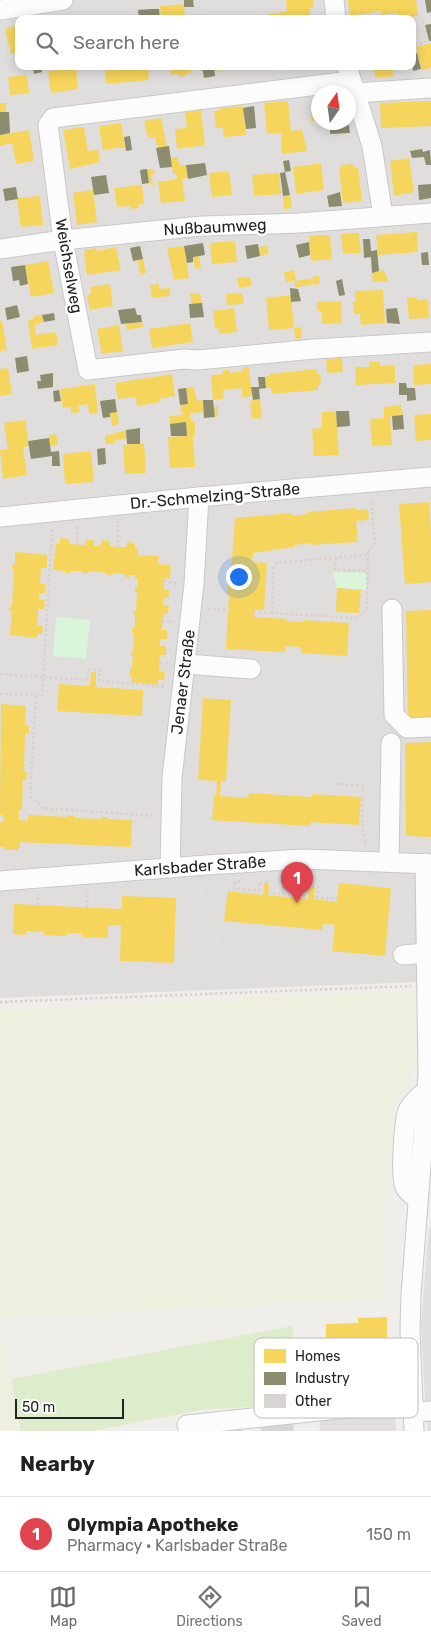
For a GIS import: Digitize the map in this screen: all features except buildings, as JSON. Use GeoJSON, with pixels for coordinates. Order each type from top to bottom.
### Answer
{"type":"FeatureCollection","features":[{"type":"Feature","properties":{"kind":"street"},"geometry":{"type":"LineString","coordinates":[[0,10],[63,0]]}},
{"type":"Feature","properties":{"kind":"street"},"geometry":{"type":"LineString","coordinates":[[334,0],[336,15]]}},
{"type":"Feature","properties":{"kind":"street"},"geometry":{"type":"LineString","coordinates":[[351,80],[372,146],[383,216]]}},
{"type":"Feature","properties":{"kind":"street","name":"Weichselweg"},"geometry":{"type":"LineString","coordinates":[[431,88],[351,80],[53,118],[48,124],[63,240],[88,370],[184,358],[198,360],[314,349],[431,342]]}},
{"type":"Feature","properties":{"kind":"street","name":"Nußbaumweg"},"geometry":{"type":"LineString","coordinates":[[0,249],[63,240],[202,226],[299,223],[431,213]]}},
{"type":"Feature","properties":{"kind":"street","name":"Dr.-Schmelzing-Straße"},"geometry":{"type":"LineString","coordinates":[[0,517],[199,497],[431,477]]}},
{"type":"Feature","properties":{"kind":"street","name":"Jenaer Straße"},"geometry":{"type":"LineString","coordinates":[[170,868],[172,778],[192,609],[199,497]]}},
{"type":"Feature","properties":{"kind":"street"},"geometry":{"type":"LineString","coordinates":[[392,609],[394,715],[407,728],[431,727]]}},
{"type":"Feature","properties":{"kind":"street"},"geometry":{"type":"LineString","coordinates":[[186,664],[251,669]]}},
{"type":"Feature","properties":{"kind":"street"},"geometry":{"type":"LineString","coordinates":[[389,862],[391,743]]}},
{"type":"Feature","properties":{"kind":"street","name":"Karlsbader Straße"},"geometry":{"type":"LineString","coordinates":[[0,881],[170,868],[205,872],[304,859],[428,863]]}},
{"type":"Feature","properties":{"kind":"street"},"geometry":{"type":"LineString","coordinates":[[411,1338],[410,1330],[423,1232],[418,1200],[429,1090],[428,863]]}},
{"type":"Feature","properties":{"kind":"street"},"geometry":{"type":"LineString","coordinates":[[403,955],[428,959]]}},
{"type":"Feature","properties":{"kind":"street"},"geometry":{"type":"LineString","coordinates":[[187,1425],[262,1418]]}},
{"type":"Feature","properties":{"kind":"street"},"geometry":{"type":"LineString","coordinates":[[414,1431],[417,1418]]}},
{"type":"Feature","properties":{"kind":"path"},"geometry":{"type":"LineString","coordinates":[[416,45],[426,42],[423,19]]}},
{"type":"Feature","properties":{"kind":"path"},"geometry":{"type":"LineString","coordinates":[[272,613],[273,569],[276,563],[366,555],[375,542],[370,482]]}},
{"type":"Feature","properties":{"kind":"path"},"geometry":{"type":"LineString","coordinates":[[118,506],[118,547]]}},
{"type":"Feature","properties":{"kind":"path"},"geometry":{"type":"LineString","coordinates":[[0,694],[42,696],[52,512]]}},
{"type":"Feature","properties":{"kind":"path"},"geometry":{"type":"LineString","coordinates":[[254,612],[358,618],[367,609],[368,552]]}},
{"type":"Feature","properties":{"kind":"path"},"geometry":{"type":"LineString","coordinates":[[336,558],[335,570],[368,570]]}},
{"type":"Feature","properties":{"kind":"path"},"geometry":{"type":"LineString","coordinates":[[192,609],[229,610]]}},
{"type":"Feature","properties":{"kind":"path"},"geometry":{"type":"LineString","coordinates":[[0,674],[88,680],[88,669],[100,670],[99,681],[183,689]]}},
{"type":"Feature","properties":{"kind":"path"},"geometry":{"type":"LineString","coordinates":[[36,695],[30,796],[43,808],[171,817]]}},
{"type":"Feature","properties":{"kind":"path"},"geometry":{"type":"LineString","coordinates":[[336,784],[360,785],[363,787],[362,823],[369,861]]}},
{"type":"Feature","properties":{"kind":"path"},"geometry":{"type":"LineString","coordinates":[[259,891],[259,882],[269,882],[268,878]]}},
{"type":"Feature","properties":{"kind":"path"},"geometry":{"type":"LineString","coordinates":[[273,893],[306,896],[308,878],[274,878]]}},
{"type":"Feature","properties":{"kind":"path"},"geometry":{"type":"LineString","coordinates":[[239,880],[239,883],[234,882],[234,888],[263,892]]}},
{"type":"Feature","properties":{"kind":"path"},"geometry":{"type":"LineString","coordinates":[[282,894],[283,887],[318,887],[317,897],[336,899]]}},
{"type":"Feature","properties":{"kind":"path"},"geometry":{"type":"LineString","coordinates":[[0,1002],[428,986]]}},
{"type":"Feature","properties":{"kind":"shaded area"},"geometry":{"type":"Polygon","coordinates":[[[0,0],[431,0],[431,855],[419,982],[0,998],[0,0]]]}},
{"type":"Feature","properties":{"kind":"shaded area"},"geometry":{"type":"Polygon","coordinates":[[[252,705],[262,706],[259,761],[248,760],[252,705]]]}},
{"type":"Feature","properties":{"kind":"shaded area"},"geometry":{"type":"Polygon","coordinates":[[[259,761],[341,768],[340,778],[258,771],[259,761]]]}},
{"type":"Feature","properties":{"kind":"shaded area"},"geometry":{"type":"Polygon","coordinates":[[[394,879],[412,881],[416,976],[385,977],[394,879]]]}},
{"type":"Feature","properties":{"kind":"shaded area"},"geometry":{"type":"Polygon","coordinates":[[[185,880],[205,880],[204,892],[221,893],[217,932],[222,933],[220,964],[198,964],[182,951],[180,940],[185,880]]]}},
{"type":"Feature","properties":{"kind":"shaded area"},"geometry":{"type":"Polygon","coordinates":[[[429,1228],[431,1228],[431,1431],[428,1431],[421,1325],[429,1228]]]}},
{"type":"Feature","properties":{"kind":"shaded area"},"geometry":{"type":"Polygon","coordinates":[[[319,1418],[395,1418],[396,1431],[320,1431],[319,1418]]]}},
{"type":"Feature","properties":{"kind":"green space"},"geometry":{"type":"Polygon","coordinates":[[[333,572],[366,573],[367,590],[337,588],[333,572]]]}},
{"type":"Feature","properties":{"kind":"green space"},"geometry":{"type":"Polygon","coordinates":[[[56,617],[90,620],[86,659],[53,656],[56,617]]]}},
{"type":"Feature","properties":{"kind":"green space"},"geometry":{"type":"Polygon","coordinates":[[[415,990],[413,1070],[393,1107],[385,1203],[381,1299],[0,1318],[0,1010],[415,990]]]}},
{"type":"Feature","properties":{"kind":"green space"},"geometry":{"type":"Polygon","coordinates":[[[0,1321],[11,1379],[21,1431],[0,1431],[0,1321]]]}},
{"type":"Feature","properties":{"kind":"green space"},"geometry":{"type":"Polygon","coordinates":[[[292,1326],[294,1338],[254,1338],[254,1406],[200,1410],[93,1431],[21,1431],[11,1379],[292,1326]]]}},
{"type":"Feature","properties":{"kind":"place","name":"Olympia Apotheke"},"geometry":{"type":"Point","coordinates":[297,903]}}]}
